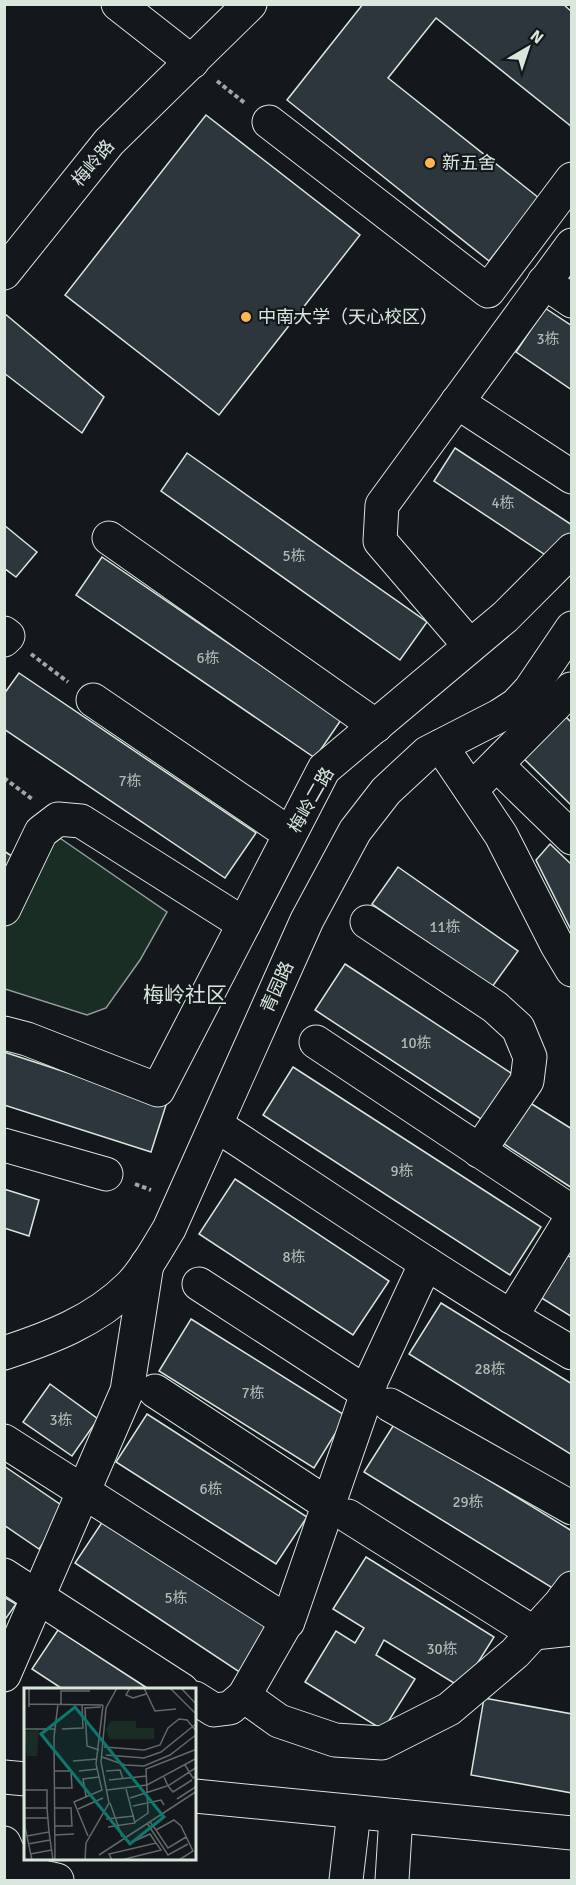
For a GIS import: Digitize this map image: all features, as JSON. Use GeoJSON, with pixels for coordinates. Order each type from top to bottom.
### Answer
{"type":"FeatureCollection","features":[{"type":"Feature","properties":{"kind":"street"},"geometry":{"type":"LineString","coordinates":[[118,4],[192,62]]}},
{"type":"Feature","properties":{"kind":"street","name":"梅岭路"},"geometry":{"type":"LineString","coordinates":[[4,273],[109,142],[250,4]]}},
{"type":"Feature","properties":{"kind":"street"},"geometry":{"type":"LineString","coordinates":[[270,122],[488,291],[572,179]]}},
{"type":"Feature","properties":{"kind":"street"},"geometry":{"type":"LineString","coordinates":[[470,646],[380,541],[382,505],[572,245]]}},
{"type":"Feature","properties":{"kind":"street"},"geometry":{"type":"LineString","coordinates":[[544,282],[572,301]]}},
{"type":"Feature","properties":{"kind":"street"},"geometry":{"type":"LineString","coordinates":[[457,402],[572,477]]}},
{"type":"Feature","properties":{"kind":"street"},"geometry":{"type":"LineString","coordinates":[[109,538],[376,726]]}},
{"type":"Feature","properties":{"kind":"street","name":"梅岭二路"},"geometry":{"type":"LineString","coordinates":[[4,1034],[27,1039],[158,1090],[324,769],[505,617],[572,550]]}},
{"type":"Feature","properties":{"kind":"street","name":"青园路"},"geometry":{"type":"LineString","coordinates":[[4,1353],[73,1328],[130,1286],[169,1229],[307,920],[355,831],[386,791],[427,753],[516,705],[531,690],[572,628]]}},
{"type":"Feature","properties":{"kind":"street"},"geometry":{"type":"LineString","coordinates":[[471,790],[571,690],[547,666]]}},
{"type":"Feature","properties":{"kind":"street"},"geometry":{"type":"LineString","coordinates":[[93,700],[290,834]]}},
{"type":"Feature","properties":{"kind":"street"},"geometry":{"type":"LineString","coordinates":[[441,746],[501,835],[572,970]]}},
{"type":"Feature","properties":{"kind":"street"},"geometry":{"type":"LineString","coordinates":[[497,765],[572,838]]}},
{"type":"Feature","properties":{"kind":"street"},"geometry":{"type":"LineString","coordinates":[[4,909],[41,832],[58,819],[81,820],[244,924]]}},
{"type":"Feature","properties":{"kind":"street"},"geometry":{"type":"LineString","coordinates":[[366,922],[495,1007],[518,1028],[530,1057],[527,1081],[479,1151]]}},
{"type":"Feature","properties":{"kind":"street"},"geometry":{"type":"LineString","coordinates":[[316,1042],[572,1212]]}},
{"type":"Feature","properties":{"kind":"street"},"geometry":{"type":"LineString","coordinates":[[216,1125],[426,1263],[572,1353]]}},
{"type":"Feature","properties":{"kind":"street"},"geometry":{"type":"LineString","coordinates":[[4,1145],[106,1174]]}},
{"type":"Feature","properties":{"kind":"street"},"geometry":{"type":"LineString","coordinates":[[511,1317],[572,1217]]}},
{"type":"Feature","properties":{"kind":"street"},"geometry":{"type":"LineString","coordinates":[[196,1699],[214,1710],[230,1708],[244,1696],[288,1622],[338,1511],[426,1263]]}},
{"type":"Feature","properties":{"kind":"street"},"geometry":{"type":"LineString","coordinates":[[4,1675],[127,1391],[147,1264]]}},
{"type":"Feature","properties":{"kind":"street"},"geometry":{"type":"LineString","coordinates":[[199,1284],[379,1399],[572,1508]]}},
{"type":"Feature","properties":{"kind":"street"},"geometry":{"type":"LineString","coordinates":[[155,1391],[338,1511],[534,1633],[572,1629]]}},
{"type":"Feature","properties":{"kind":"street"},"geometry":{"type":"LineString","coordinates":[[4,1441],[288,1622]]}},
{"type":"Feature","properties":{"kind":"street"},"geometry":{"type":"LineString","coordinates":[[4,1575],[179,1688]]}},
{"type":"Feature","properties":{"kind":"street"},"geometry":{"type":"LineString","coordinates":[[244,1696],[279,1721],[335,1740],[382,1743],[449,1709],[515,1653],[572,1588]]}},
{"type":"Feature","properties":{"kind":"street"},"geometry":{"type":"LineString","coordinates":[[4,1777],[24,1779]]}},
{"type":"Feature","properties":{"kind":"street"},"geometry":{"type":"LineString","coordinates":[[196,1796],[572,1833]]}},
{"type":"Feature","properties":{"kind":"street"},"geometry":{"type":"LineString","coordinates":[[346,1881],[354,1812]]}},
{"type":"Feature","properties":{"kind":"street"},"geometry":{"type":"LineString","coordinates":[[392,1881],[396,1816]]}},
{"type":"Feature","properties":{"kind":"street"},"geometry":{"type":"LineString","coordinates":[[12,1865],[57,1881]]}},
{"type":"Feature","properties":{"kind":"path"},"geometry":{"type":"LineString","coordinates":[[192,62],[270,122]]}},
{"type":"Feature","properties":{"kind":"path"},"geometry":{"type":"LineString","coordinates":[[6,636],[93,700]]}},
{"type":"Feature","properties":{"kind":"path"},"geometry":{"type":"LineString","coordinates":[[106,1174],[182,1201]]}},
{"type":"Feature","properties":{"kind":"green space"},"geometry":{"type":"Polygon","coordinates":[[[54,834],[167,912],[140,960],[106,1008],[87,1015],[5,989],[4,920],[54,834]]]}},
{"type":"Feature","properties":{"kind":"building","name":"新五舍"},"geometry":{"type":"Polygon","coordinates":[[[363,4],[563,4],[572,12],[572,127],[436,18],[388,78],[539,198],[489,261],[287,100],[363,4]]]}},
{"type":"Feature","properties":{"kind":"building"},"geometry":{"type":"Polygon","coordinates":[[[206,115],[360,235],[219,415],[65,295],[206,115]]]}},
{"type":"Feature","properties":{"kind":"building"},"geometry":{"type":"Polygon","coordinates":[[[545,308],[572,326],[572,390],[516,352],[545,308]]]}},
{"type":"Feature","properties":{"kind":"building"},"geometry":{"type":"Polygon","coordinates":[[[4,313],[104,397],[82,433],[4,373],[4,313]]]}},
{"type":"Feature","properties":{"kind":"building"},"geometry":{"type":"Polygon","coordinates":[[[455,448],[572,525],[572,539],[556,562],[434,481],[455,448]]]}},
{"type":"Feature","properties":{"kind":"building"},"geometry":{"type":"Polygon","coordinates":[[[187,453],[427,622],[400,660],[161,491],[187,453]]]}},
{"type":"Feature","properties":{"kind":"building"},"geometry":{"type":"Polygon","coordinates":[[[4,525],[37,552],[16,577],[4,568],[4,525]]]}},
{"type":"Feature","properties":{"kind":"building"},"geometry":{"type":"Polygon","coordinates":[[[102,557],[341,720],[315,758],[76,595],[102,557]]]}},
{"type":"Feature","properties":{"kind":"building"},"geometry":{"type":"Polygon","coordinates":[[[19,673],[256,833],[225,878],[4,729],[4,694],[19,673]]]}},
{"type":"Feature","properties":{"kind":"building"},"geometry":{"type":"Polygon","coordinates":[[[563,714],[572,723],[572,806],[521,756],[563,714]]]}},
{"type":"Feature","properties":{"kind":"building"},"geometry":{"type":"Polygon","coordinates":[[[550,844],[572,865],[572,932],[536,860],[550,844]]]}},
{"type":"Feature","properties":{"kind":"building"},"geometry":{"type":"Polygon","coordinates":[[[4,851],[21,862],[4,887],[4,851]]]}},
{"type":"Feature","properties":{"kind":"building"},"geometry":{"type":"Polygon","coordinates":[[[398,867],[518,951],[492,987],[372,904],[398,867]]]}},
{"type":"Feature","properties":{"kind":"building"},"geometry":{"type":"Polygon","coordinates":[[[345,964],[517,1077],[487,1123],[315,1010],[345,964]]]}},
{"type":"Feature","properties":{"kind":"building"},"geometry":{"type":"Polygon","coordinates":[[[4,1052],[166,1105],[151,1152],[4,1105],[4,1052]]]}},
{"type":"Feature","properties":{"kind":"building"},"geometry":{"type":"Polygon","coordinates":[[[293,1067],[541,1227],[510,1275],[263,1115],[293,1067]]]}},
{"type":"Feature","properties":{"kind":"building"},"geometry":{"type":"Polygon","coordinates":[[[527,1101],[572,1129],[572,1188],[501,1142],[527,1101]]]}},
{"type":"Feature","properties":{"kind":"building"},"geometry":{"type":"Polygon","coordinates":[[[235,1179],[389,1281],[353,1335],[199,1234],[235,1179]]]}},
{"type":"Feature","properties":{"kind":"building"},"geometry":{"type":"Polygon","coordinates":[[[4,1189],[39,1200],[29,1236],[4,1228],[4,1189]]]}},
{"type":"Feature","properties":{"kind":"building"},"geometry":{"type":"Polygon","coordinates":[[[567,1255],[572,1258],[572,1317],[540,1297],[567,1255]]]}},
{"type":"Feature","properties":{"kind":"building"},"geometry":{"type":"Polygon","coordinates":[[[441,1303],[572,1384],[572,1455],[409,1354],[441,1303]]]}},
{"type":"Feature","properties":{"kind":"building"},"geometry":{"type":"Polygon","coordinates":[[[191,1319],[346,1416],[314,1468],[159,1371],[191,1319]]]}},
{"type":"Feature","properties":{"kind":"building"},"geometry":{"type":"Polygon","coordinates":[[[50,1384],[98,1419],[72,1456],[23,1422],[50,1384]]]}},
{"type":"Feature","properties":{"kind":"building"},"geometry":{"type":"Polygon","coordinates":[[[147,1414],[307,1517],[276,1564],[116,1462],[147,1414]]]}},
{"type":"Feature","properties":{"kind":"building"},"geometry":{"type":"Polygon","coordinates":[[[395,1423],[572,1531],[572,1571],[559,1592],[364,1472],[395,1423]]]}},
{"type":"Feature","properties":{"kind":"building"},"geometry":{"type":"Polygon","coordinates":[[[4,1466],[67,1509],[39,1549],[4,1525],[4,1466]]]}},
{"type":"Feature","properties":{"kind":"building"},"geometry":{"type":"Polygon","coordinates":[[[105,1518],[277,1632],[247,1677],[75,1563],[105,1518]]]}},
{"type":"Feature","properties":{"kind":"building"},"geometry":{"type":"Polygon","coordinates":[[[366,1557],[494,1637],[462,1688],[384,1640],[376,1655],[415,1679],[383,1730],[305,1682],[336,1631],[355,1643],[364,1628],[333,1609],[366,1557]]]}},
{"type":"Feature","properties":{"kind":"building"},"geometry":{"type":"Polygon","coordinates":[[[4,1597],[16,1604],[4,1621],[4,1597]]]}},
{"type":"Feature","properties":{"kind":"building"},"geometry":{"type":"Polygon","coordinates":[[[58,1630],[147,1688],[61,1688],[32,1669],[58,1630]]]}},
{"type":"Feature","properties":{"kind":"building"},"geometry":{"type":"Polygon","coordinates":[[[484,1698],[572,1714],[572,1793],[471,1775],[484,1698]]]}},
{"type":"Feature","properties":{"kind":"place","name":"新五舍"},"geometry":{"type":"Point","coordinates":[430,163]}},
{"type":"Feature","properties":{"kind":"place","name":"中南大学（天心校区）"},"geometry":{"type":"Point","coordinates":[246,317]}},
{"type":"Feature","properties":{"kind":"district","name":"梅岭社区"},"geometry":{"type":"Point","coordinates":[185,995]}}]}
